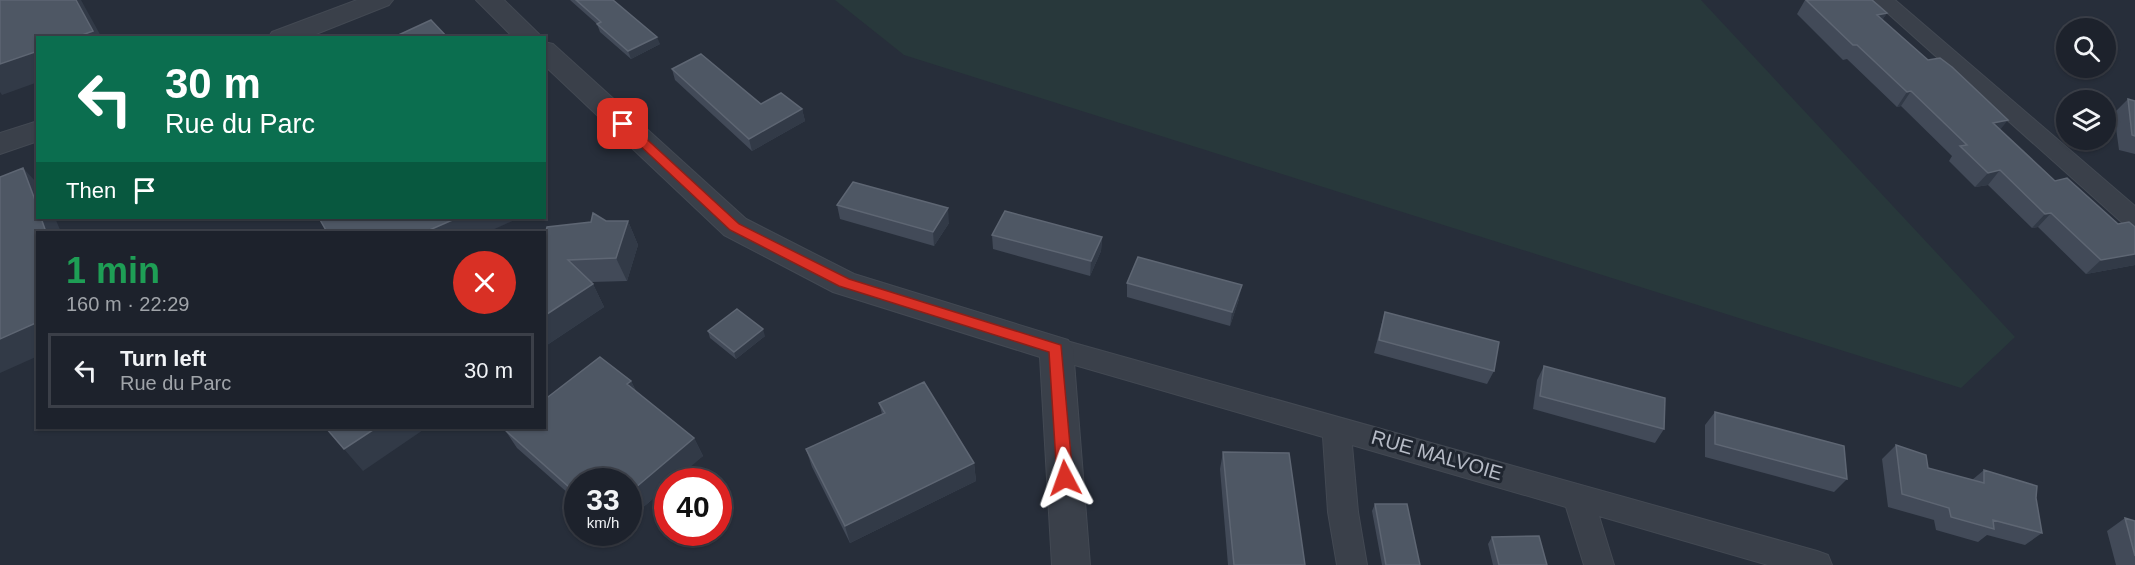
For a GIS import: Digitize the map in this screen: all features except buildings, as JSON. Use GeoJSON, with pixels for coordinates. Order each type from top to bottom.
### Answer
{"type":"FeatureCollection","features":[{"type":"Feature","properties":{"kind":"street"},"geometry":{"type":"LineString","coordinates":[[286,36],[380,0]]}},
{"type":"Feature","properties":{"kind":"street"},"geometry":{"type":"LineString","coordinates":[[489,0],[528,36]]}},
{"type":"Feature","properties":{"kind":"street"},"geometry":{"type":"LineString","coordinates":[[1883,0],[2135,220]]}},
{"type":"Feature","properties":{"kind":"street"},"geometry":{"type":"LineString","coordinates":[[546,52],[735,227],[844,283],[1056,349],[1071,565]]}},
{"type":"Feature","properties":{"kind":"street"},"geometry":{"type":"LineString","coordinates":[[0,144],[36,131]]}},
{"type":"Feature","properties":{"kind":"street","name":"RUE MALVOIE"},"geometry":{"type":"LineString","coordinates":[[1056,349],[1577,495],[1817,565]]}},
{"type":"Feature","properties":{"kind":"street"},"geometry":{"type":"LineString","coordinates":[[1336,427],[1343,512],[1352,565]]}},
{"type":"Feature","properties":{"kind":"street"},"geometry":{"type":"LineString","coordinates":[[1577,495],[1599,565]]}},
{"type":"Feature","properties":{"kind":"shaded area"},"geometry":{"type":"Polygon","coordinates":[[[835,0],[1701,0],[2015,337],[1961,388],[904,55],[835,0]]]}},
{"type":"Feature","properties":{"kind":"route"},"geometry":{"type":"LineString","coordinates":[[623,124],[735,227],[844,283],[1056,349],[1065,478]]}}]}
